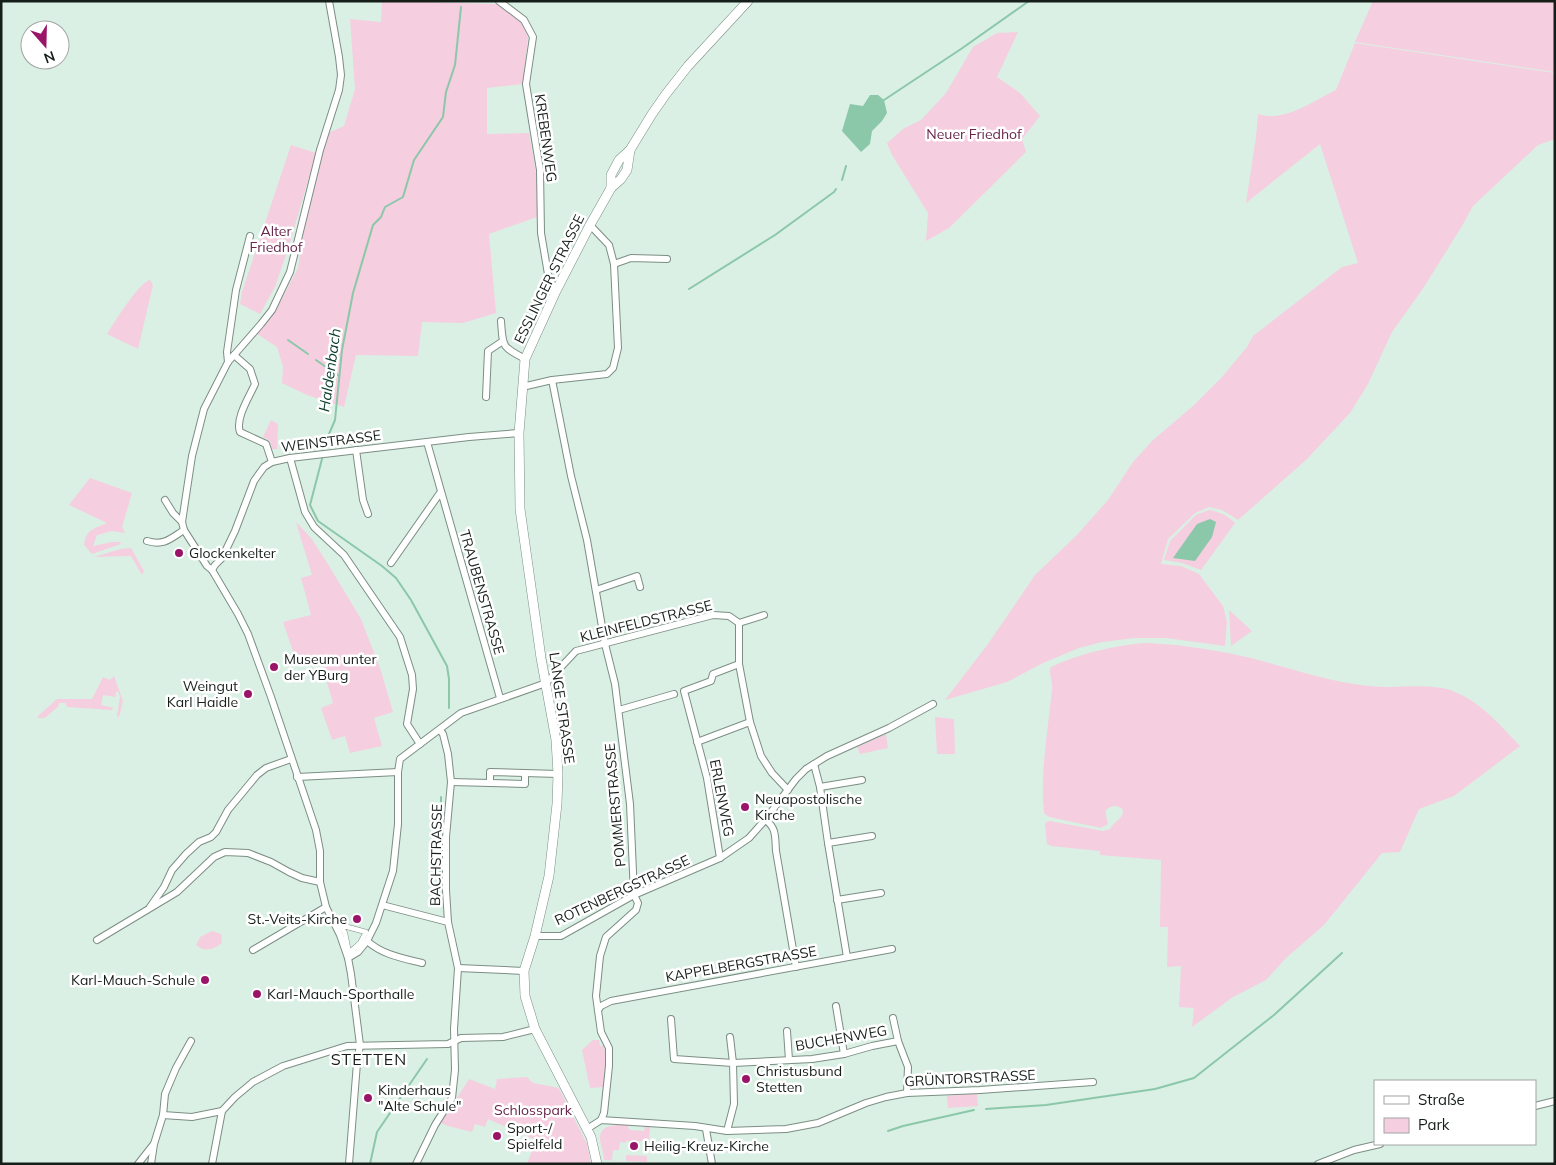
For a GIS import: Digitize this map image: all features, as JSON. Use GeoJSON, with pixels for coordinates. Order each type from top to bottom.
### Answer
{"type":"FeatureCollection","features":[{"type":"Feature","properties":{"kind":"main road","name":"ESSLINGER STRASSE"},"geometry":{"type":"LineString","coordinates":[[522,387],[525,359],[556,291],[611,188],[611,175],[619,160],[631,149],[652,114],[688,66],[748,1]]}},
{"type":"Feature","properties":{"kind":"main road","name":"LANGE STRASSE"},"geometry":{"type":"LineString","coordinates":[[522,387],[519,433],[520,509],[541,658],[556,740],[558,774],[558,804],[549,876],[535,936],[524,971],[525,996],[535,1029],[587,1129],[594,1146],[597,1164]]}},
{"type":"Feature","properties":{"kind":"street"},"geometry":{"type":"LineString","coordinates":[[329,1],[341,75],[336,101],[320,150],[290,272],[272,310],[228,362],[204,408],[192,456],[182,522],[184,530],[207,566],[212,570],[248,634],[316,830],[320,851],[320,882],[326,907],[348,958],[360,1045],[349,1164]]}},
{"type":"Feature","properties":{"kind":"street","name":"KREBENWEG"},"geometry":{"type":"LineString","coordinates":[[498,1],[524,20],[533,37],[526,84],[540,170],[541,233],[549,280],[556,291]]}},
{"type":"Feature","properties":{"kind":"street"},"geometry":{"type":"LineString","coordinates":[[522,387],[552,380],[607,374],[613,368],[618,348],[614,264],[609,245],[590,225]]}},
{"type":"Feature","properties":{"kind":"street"},"geometry":{"type":"LineString","coordinates":[[228,362],[227,352],[236,290],[250,236]]}},
{"type":"Feature","properties":{"kind":"street"},"geometry":{"type":"LineString","coordinates":[[614,264],[631,258],[667,259]]}},
{"type":"Feature","properties":{"kind":"street"},"geometry":{"type":"LineString","coordinates":[[501,321],[503,341],[507,349],[525,359]]}},
{"type":"Feature","properties":{"kind":"street"},"geometry":{"type":"LineString","coordinates":[[486,397],[488,351],[503,341]]}},
{"type":"Feature","properties":{"kind":"street"},"geometry":{"type":"LineString","coordinates":[[234,355],[250,369],[255,384],[239,418],[238,429],[240,432],[266,444],[272,462]]}},
{"type":"Feature","properties":{"kind":"street","name":"POMMERSTRASSE"},"geometry":{"type":"LineString","coordinates":[[552,380],[571,476],[587,540],[605,644],[615,684],[630,804],[634,896],[638,903],[636,910],[606,938],[600,956],[596,996],[601,1032],[609,1048],[604,1112],[601,1120]]}},
{"type":"Feature","properties":{"kind":"street","name":"WEINSTRASSE"},"geometry":{"type":"LineString","coordinates":[[212,570],[222,558],[235,531],[254,482],[264,467],[272,462],[318,454],[469,436],[519,433]]}},
{"type":"Feature","properties":{"kind":"street","name":"TRAUBENSTRASSE"},"geometry":{"type":"LineString","coordinates":[[427,442],[500,698]]}},
{"type":"Feature","properties":{"kind":"street"},"geometry":{"type":"LineString","coordinates":[[356,450],[363,500],[368,514]]}},
{"type":"Feature","properties":{"kind":"street"},"geometry":{"type":"LineString","coordinates":[[290,458],[304,512],[314,527],[344,555],[400,636],[412,675],[414,689],[407,724],[420,744]]}},
{"type":"Feature","properties":{"kind":"street"},"geometry":{"type":"LineString","coordinates":[[391,563],[440,493]]}},
{"type":"Feature","properties":{"kind":"street"},"geometry":{"type":"LineString","coordinates":[[165,500],[173,513],[182,522]]}},
{"type":"Feature","properties":{"kind":"street"},"geometry":{"type":"LineString","coordinates":[[147,541],[154,543],[165,542],[184,530]]}},
{"type":"Feature","properties":{"kind":"street"},"geometry":{"type":"LineString","coordinates":[[596,590],[637,576],[640,587]]}},
{"type":"Feature","properties":{"kind":"street","name":"KLEINFELDSTRASSE"},"geometry":{"type":"LineString","coordinates":[[546,683],[576,651],[712,616],[729,616],[739,623]]}},
{"type":"Feature","properties":{"kind":"street"},"geometry":{"type":"LineString","coordinates":[[764,616],[739,623],[739,664],[750,722],[761,756],[772,773],[788,790]]}},
{"type":"Feature","properties":{"kind":"street","name":"ERLENWEG"},"geometry":{"type":"LineString","coordinates":[[720,858],[707,778],[684,691],[711,682],[713,674],[739,664]]}},
{"type":"Feature","properties":{"kind":"street"},"geometry":{"type":"LineString","coordinates":[[348,958],[358,952],[367,941],[384,905],[393,871],[398,824],[398,772],[400,759],[461,713],[546,683]]}},
{"type":"Feature","properties":{"kind":"street"},"geometry":{"type":"LineString","coordinates":[[619,710],[674,694]]}},
{"type":"Feature","properties":{"kind":"street","name":"ROTENBERGSTRASSE"},"geometry":{"type":"LineString","coordinates":[[535,936],[561,936],[634,896],[720,858],[749,838],[806,769],[827,756],[889,728],[933,704]]}},
{"type":"Feature","properties":{"kind":"street"},"geometry":{"type":"LineString","coordinates":[[697,742],[750,722]]}},
{"type":"Feature","properties":{"kind":"street","name":"BACHSTRASSE"},"geometry":{"type":"LineString","coordinates":[[416,1164],[435,1125],[452,1098],[455,1070],[454,1041],[458,968],[448,922],[446,890],[446,837],[451,782],[448,754],[443,734],[440,730]]}},
{"type":"Feature","properties":{"kind":"street"},"geometry":{"type":"LineString","coordinates":[[149,909],[164,887],[172,870],[198,842],[211,837],[216,832],[228,810],[257,775],[266,768],[291,759]]}},
{"type":"Feature","properties":{"kind":"street"},"geometry":{"type":"LineString","coordinates":[[814,764],[820,788],[847,957]]}},
{"type":"Feature","properties":{"kind":"street"},"geometry":{"type":"LineString","coordinates":[[297,777],[398,772]]}},
{"type":"Feature","properties":{"kind":"street"},"geometry":{"type":"LineString","coordinates":[[490,783],[490,772],[558,774]]}},
{"type":"Feature","properties":{"kind":"street"},"geometry":{"type":"LineString","coordinates":[[451,782],[525,784],[525,773]]}},
{"type":"Feature","properties":{"kind":"street"},"geometry":{"type":"LineString","coordinates":[[820,788],[862,780]]}},
{"type":"Feature","properties":{"kind":"street"},"geometry":{"type":"LineString","coordinates":[[765,820],[770,823],[775,833],[776,851],[796,967]]}},
{"type":"Feature","properties":{"kind":"street"},"geometry":{"type":"LineString","coordinates":[[828,843],[872,836]]}},
{"type":"Feature","properties":{"kind":"street"},"geometry":{"type":"LineString","coordinates":[[98,940],[177,892],[214,857],[225,852],[248,853],[302,878],[320,882]]}},
{"type":"Feature","properties":{"kind":"street"},"geometry":{"type":"LineString","coordinates":[[837,900],[881,893]]}},
{"type":"Feature","properties":{"kind":"street"},"geometry":{"type":"LineString","coordinates":[[384,905],[448,922]]}},
{"type":"Feature","properties":{"kind":"street"},"geometry":{"type":"LineString","coordinates":[[253,950],[326,907]]}},
{"type":"Feature","properties":{"kind":"street"},"geometry":{"type":"LineString","coordinates":[[340,926],[366,932],[360,943],[349,953],[345,933],[340,926]]}},
{"type":"Feature","properties":{"kind":"street"},"geometry":{"type":"LineString","coordinates":[[367,941],[375,948],[387,954],[422,963]]}},
{"type":"Feature","properties":{"kind":"street","name":"KAPPELBERGSTRASSE"},"geometry":{"type":"LineString","coordinates":[[598,1010],[611,1001],[892,949]]}},
{"type":"Feature","properties":{"kind":"street"},"geometry":{"type":"LineString","coordinates":[[458,968],[524,971]]}},
{"type":"Feature","properties":{"kind":"street"},"geometry":{"type":"LineString","coordinates":[[836,1006],[844,1054]]}},
{"type":"Feature","properties":{"kind":"street","name":"BUCHENWEG"},"geometry":{"type":"LineString","coordinates":[[893,1018],[898,1041],[908,1067],[906,1092]]}},
{"type":"Feature","properties":{"kind":"street","name":"BUCHENWEG"},"geometry":{"type":"LineString","coordinates":[[670,1020],[674,1059],[733,1063],[812,1059],[844,1054],[898,1041]]}},
{"type":"Feature","properties":{"kind":"street"},"geometry":{"type":"LineString","coordinates":[[213,1163],[222,1111],[253,1082],[283,1066],[347,1046],[448,1044],[461,1038],[503,1037],[535,1029]]}},
{"type":"Feature","properties":{"kind":"street","name":"BUCHENWEG"},"geometry":{"type":"LineString","coordinates":[[786,1031],[789,1060]]}},
{"type":"Feature","properties":{"kind":"street"},"geometry":{"type":"LineString","coordinates":[[727,1131],[734,1104],[730,1037]]}},
{"type":"Feature","properties":{"kind":"street"},"geometry":{"type":"LineString","coordinates":[[151,1164],[154,1144],[164,1115],[165,1094],[176,1068],[191,1041]]}},
{"type":"Feature","properties":{"kind":"street","name":"GRÜNTORSTRASSE"},"geometry":{"type":"LineString","coordinates":[[601,1120],[695,1126],[727,1131],[786,1129],[818,1123],[866,1103],[906,1092],[980,1090],[1093,1082]]}},
{"type":"Feature","properties":{"kind":"street"},"geometry":{"type":"LineString","coordinates":[[1536,1106],[1555,1101]]}},
{"type":"Feature","properties":{"kind":"street"},"geometry":{"type":"LineString","coordinates":[[164,1115],[192,1117],[222,1111]]}},
{"type":"Feature","properties":{"kind":"street"},"geometry":{"type":"LineString","coordinates":[[587,1129],[601,1120]]}},
{"type":"Feature","properties":{"kind":"street"},"geometry":{"type":"LineString","coordinates":[[706,1129],[712,1164]]}},
{"type":"Feature","properties":{"kind":"street"},"geometry":{"type":"LineString","coordinates":[[138,1164],[154,1144]]}},
{"type":"Feature","properties":{"kind":"street"},"geometry":{"type":"LineString","coordinates":[[1318,1164],[1354,1150],[1376,1145]]}},
{"type":"Feature","properties":{"kind":"green space"},"geometry":{"type":"Polygon","coordinates":[[[382,1],[497,4],[522,22],[528,37],[523,84],[487,88],[487,134],[529,133],[537,179],[537,217],[489,234],[496,313],[463,323],[422,322],[418,356],[356,355],[344,407],[307,395],[282,383],[283,367],[277,347],[257,334],[277,308],[298,268],[304,226],[328,133],[344,126],[355,89],[350,19],[381,22],[382,1]]]}},
{"type":"Feature","properties":{"kind":"green space"},"geometry":{"type":"Polygon","coordinates":[[[1373,1],[1555,1],[1555,72],[1355,42],[1373,1]]]}},
{"type":"Feature","properties":{"kind":"green space","name":"Neuer Friedhof"},"geometry":{"type":"Polygon","coordinates":[[[1018,32],[997,77],[1020,93],[1040,116],[1022,139],[1026,152],[949,228],[926,241],[928,213],[892,155],[887,143],[903,129],[921,120],[946,93],[973,47],[997,33],[1018,32]]]}},
{"type":"Feature","properties":{"kind":"green space"},"geometry":{"type":"Polygon","coordinates":[[[1355,43],[1555,73],[1555,139],[1538,145],[1473,206],[1424,287],[1392,332],[1368,384],[1350,413],[1306,460],[1238,520],[1222,510],[1209,507],[1195,513],[1168,539],[1161,564],[1181,566],[1199,574],[1223,606],[1227,622],[1225,646],[1166,638],[1134,638],[1102,642],[1079,648],[1043,663],[1007,682],[945,700],[988,644],[1035,575],[1077,535],[1108,500],[1133,462],[1152,441],[1193,406],[1222,377],[1247,347],[1253,336],[1342,267],[1358,263],[1320,144],[1246,203],[1258,114],[1278,116],[1298,110],[1336,90],[1355,43]]]}},
{"type":"Feature","properties":{"kind":"green space","name":"Alter Friedhof"},"geometry":{"type":"Polygon","coordinates":[[[291,145],[316,153],[275,287],[260,314],[240,304],[242,292],[291,145]]]}},
{"type":"Feature","properties":{"kind":"green space"},"geometry":{"type":"Polygon","coordinates":[[[150,280],[153,285],[138,349],[107,334],[133,295],[145,282],[150,280]]]}},
{"type":"Feature","properties":{"kind":"green space"},"geometry":{"type":"Polygon","coordinates":[[[271,420],[278,424],[277,449],[271,449],[270,441],[263,437],[271,420]]]}},
{"type":"Feature","properties":{"kind":"green space"},"geometry":{"type":"Polygon","coordinates":[[[90,478],[132,493],[122,527],[125,533],[112,531],[97,535],[93,546],[112,542],[120,542],[121,544],[92,554],[84,545],[85,540],[91,530],[107,523],[69,505],[90,478]]]}},
{"type":"Feature","properties":{"kind":"green space"},"geometry":{"type":"Polygon","coordinates":[[[1209,510],[1223,514],[1235,523],[1201,570],[1182,563],[1164,560],[1170,541],[1196,515],[1209,510]]]}},
{"type":"Feature","properties":{"kind":"green space"},"geometry":{"type":"Polygon","coordinates":[[[296,522],[311,538],[361,619],[381,671],[393,712],[374,718],[382,746],[350,753],[345,736],[332,740],[321,708],[333,703],[320,659],[298,666],[283,622],[311,615],[301,578],[312,575],[296,522]]]}},
{"type":"Feature","properties":{"kind":"green space"},"geometry":{"type":"Polygon","coordinates":[[[131,548],[144,571],[142,575],[131,556],[94,557],[121,549],[131,548]]]}},
{"type":"Feature","properties":{"kind":"green space"},"geometry":{"type":"Polygon","coordinates":[[[1229,610],[1252,631],[1231,646],[1229,610]]]}},
{"type":"Feature","properties":{"kind":"green space"},"geometry":{"type":"Polygon","coordinates":[[[1145,643],[1187,646],[1217,651],[1358,685],[1429,687],[1453,691],[1481,708],[1520,746],[1454,796],[1419,809],[1400,852],[1382,853],[1324,925],[1286,958],[1266,980],[1233,997],[1192,1027],[1194,1008],[1179,1007],[1181,966],[1167,967],[1168,927],[1160,927],[1161,860],[1100,855],[1100,851],[1047,844],[1046,822],[1050,821],[1103,831],[1110,829],[1121,817],[1123,811],[1122,808],[1117,806],[1108,808],[1106,816],[1108,824],[1101,828],[1049,817],[1044,813],[1043,782],[1052,689],[1051,667],[1097,651],[1145,643]]]}},
{"type":"Feature","properties":{"kind":"green space"},"geometry":{"type":"Polygon","coordinates":[[[114,676],[123,701],[119,717],[117,716],[120,697],[118,691],[115,697],[103,695],[101,705],[114,708],[111,710],[67,707],[65,703],[59,703],[58,707],[45,717],[37,717],[57,699],[92,699],[103,677],[110,680],[114,676]]]}},
{"type":"Feature","properties":{"kind":"green space"},"geometry":{"type":"Polygon","coordinates":[[[935,717],[954,719],[955,754],[937,754],[935,717]]]}},
{"type":"Feature","properties":{"kind":"green space"},"geometry":{"type":"Polygon","coordinates":[[[886,734],[888,748],[860,754],[857,747],[886,734]]]}},
{"type":"Feature","properties":{"kind":"green space"},"geometry":{"type":"Polygon","coordinates":[[[212,931],[221,934],[222,943],[209,949],[203,949],[196,945],[200,937],[212,931]]]}},
{"type":"Feature","properties":{"kind":"green space"},"geometry":{"type":"Polygon","coordinates":[[[593,1040],[599,1040],[600,1046],[604,1045],[606,1057],[604,1087],[590,1088],[582,1050],[593,1040]]]}},
{"type":"Feature","properties":{"kind":"green space","name":"Schlosspark"},"geometry":{"type":"Polygon","coordinates":[[[527,1077],[533,1083],[559,1088],[587,1144],[591,1164],[527,1164],[536,1140],[488,1119],[485,1127],[475,1124],[472,1132],[441,1123],[469,1079],[495,1089],[497,1079],[527,1077]]]}},
{"type":"Feature","properties":{"kind":"green space"},"geometry":{"type":"Polygon","coordinates":[[[977,1093],[978,1106],[948,1108],[947,1096],[977,1093]]]}},
{"type":"Feature","properties":{"kind":"green space"},"geometry":{"type":"Polygon","coordinates":[[[628,1125],[629,1130],[644,1131],[645,1126],[650,1127],[649,1140],[620,1142],[619,1150],[613,1150],[612,1160],[626,1161],[626,1155],[647,1156],[647,1162],[604,1160],[600,1140],[602,1130],[610,1126],[628,1125]]]}},
{"type":"Feature","properties":{"kind":"shaded area"},"geometry":{"type":"Polygon","coordinates":[[[870,95],[878,95],[884,100],[887,113],[872,131],[870,144],[861,152],[842,131],[850,104],[863,106],[870,95]]]}},
{"type":"Feature","properties":{"kind":"shaded area"},"geometry":{"type":"Polygon","coordinates":[[[1210,519],[1216,522],[1212,537],[1195,561],[1173,558],[1197,524],[1210,519]]]}},
{"type":"Feature","properties":{"kind":"waterway"},"geometry":{"type":"LineString","coordinates":[[884,100],[1029,1]]}},
{"type":"Feature","properties":{"kind":"waterway","name":"Haldenbach"},"geometry":{"type":"LineString","coordinates":[[449,708],[447,666],[411,600],[396,578],[318,521],[310,505],[323,448],[335,420],[342,350],[353,293],[373,225],[381,217],[385,207],[403,197],[414,160],[443,117],[446,92],[455,65],[461,7]]}},
{"type":"Feature","properties":{"kind":"waterway"},"geometry":{"type":"LineString","coordinates":[[842,180],[846,166]]}},
{"type":"Feature","properties":{"kind":"waterway"},"geometry":{"type":"LineString","coordinates":[[689,289],[775,235],[836,189]]}},
{"type":"Feature","properties":{"kind":"waterway"},"geometry":{"type":"LineString","coordinates":[[288,340],[308,354]]}},
{"type":"Feature","properties":{"kind":"waterway"},"geometry":{"type":"LineString","coordinates":[[316,360],[339,376]]}},
{"type":"Feature","properties":{"kind":"waterway","name":"Haldenbach"},"geometry":{"type":"LineString","coordinates":[[441,797],[441,818]]}},
{"type":"Feature","properties":{"kind":"waterway","name":"Haldenbach"},"geometry":{"type":"LineString","coordinates":[[440,829],[440,888]]}},
{"type":"Feature","properties":{"kind":"waterway"},"geometry":{"type":"LineString","coordinates":[[986,1109],[1046,1105],[1155,1089],[1194,1078],[1274,1015],[1342,953]]}},
{"type":"Feature","properties":{"kind":"waterway","name":"Haldenbach"},"geometry":{"type":"LineString","coordinates":[[370,1164],[377,1132],[427,1059]]}},
{"type":"Feature","properties":{"kind":"waterway"},"geometry":{"type":"LineString","coordinates":[[888,1131],[974,1110]]}},
{"type":"Feature","properties":{"kind":"place","name":"Glockenkelter"},"geometry":{"type":"Point","coordinates":[179,553]}},
{"type":"Feature","properties":{"kind":"place","name":"Museum unter der YBurg"},"geometry":{"type":"Point","coordinates":[274,667]}},
{"type":"Feature","properties":{"kind":"place","name":"Weingut Karl Haidle"},"geometry":{"type":"Point","coordinates":[248,694]}},
{"type":"Feature","properties":{"kind":"place","name":"Neuapostolische Kirche"},"geometry":{"type":"Point","coordinates":[745,807]}},
{"type":"Feature","properties":{"kind":"place","name":"St.-Veits-Kirche"},"geometry":{"type":"Point","coordinates":[357,919]}},
{"type":"Feature","properties":{"kind":"place","name":"Karl-Mauch-Schule"},"geometry":{"type":"Point","coordinates":[205,980]}},
{"type":"Feature","properties":{"kind":"place","name":"Karl-Mauch-Sporthalle"},"geometry":{"type":"Point","coordinates":[257,994]}},
{"type":"Feature","properties":{"kind":"place","name":"Christusbund Stetten"},"geometry":{"type":"Point","coordinates":[746,1079]}},
{"type":"Feature","properties":{"kind":"place","name":"Kinderhaus \"Alte Schule\""},"geometry":{"type":"Point","coordinates":[368,1098]}},
{"type":"Feature","properties":{"kind":"place","name":"Sport-/ Spielfeld"},"geometry":{"type":"Point","coordinates":[497,1136]}},
{"type":"Feature","properties":{"kind":"place","name":"Heilig-Kreuz-Kirche"},"geometry":{"type":"Point","coordinates":[634,1146]}},
{"type":"Feature","properties":{"kind":"district","name":"STETTEN"},"geometry":{"type":"Point","coordinates":[369,1059]}}]}
